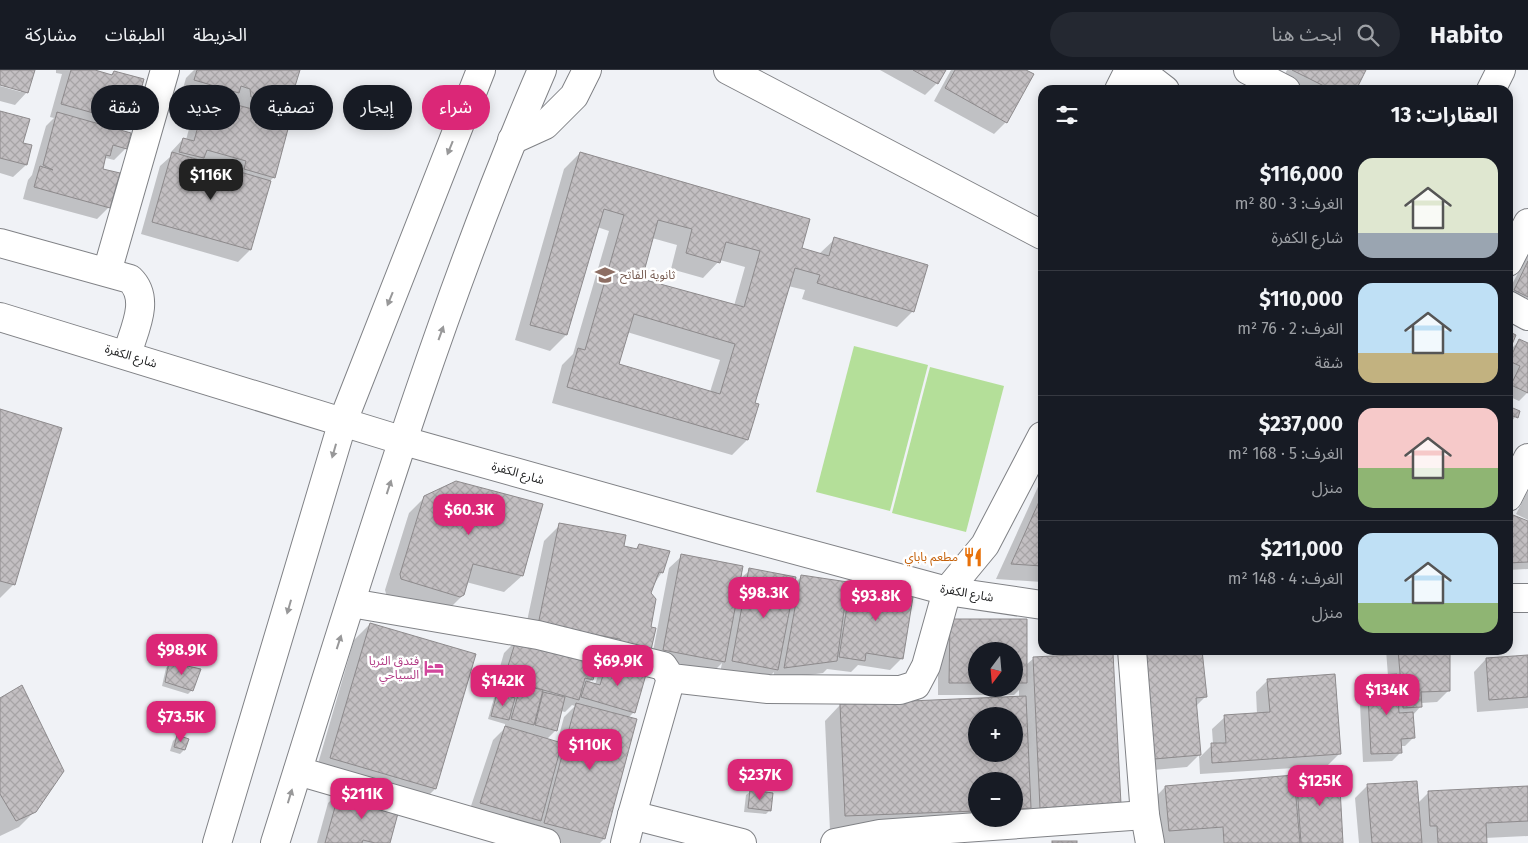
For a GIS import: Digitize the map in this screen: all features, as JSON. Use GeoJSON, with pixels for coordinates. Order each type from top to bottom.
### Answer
{"type":"FeatureCollection","features":[{"type":"Feature","properties":{"kind":"street"},"geometry":{"type":"LineString","coordinates":[[107,272],[165,70]]}},
{"type":"Feature","properties":{"kind":"street"},"geometry":{"type":"LineString","coordinates":[[218,843],[343,421],[381,320],[481,70]]}},
{"type":"Feature","properties":{"kind":"street"},"geometry":{"type":"LineString","coordinates":[[276,843],[404,440],[512,140],[542,70]]}},
{"type":"Feature","properties":{"kind":"street"},"geometry":{"type":"LineString","coordinates":[[512,140],[545,125],[574,96],[587,70]]}},
{"type":"Feature","properties":{"kind":"street"},"geometry":{"type":"LineString","coordinates":[[728,70],[1038,233]]}},
{"type":"Feature","properties":{"kind":"street"},"geometry":{"type":"LineString","coordinates":[[1121,85],[1128,70]]}},
{"type":"Feature","properties":{"kind":"street"},"geometry":{"type":"LineString","coordinates":[[1139,70],[1158,85]]}},
{"type":"Feature","properties":{"kind":"street"},"geometry":{"type":"LineString","coordinates":[[1248,70],[1276,85]]}},
{"type":"Feature","properties":{"kind":"street"},"geometry":{"type":"LineString","coordinates":[[0,243],[130,279],[138,286],[142,296],[127,354]]}},
{"type":"Feature","properties":{"kind":"street"},"geometry":{"type":"LineString","coordinates":[[1513,308],[1528,316]]}},
{"type":"Feature","properties":{"kind":"street","name":"شارع الكفرة"},"geometry":{"type":"LineString","coordinates":[[0,317],[127,354],[404,440],[725,532],[947,591],[1038,604]]}},
{"type":"Feature","properties":{"kind":"street"},"geometry":{"type":"LineString","coordinates":[[351,603],[538,635],[663,666],[672,678],[768,689],[900,690],[916,685],[926,666],[947,591],[985,545],[1038,444]]}},
{"type":"Feature","properties":{"kind":"street"},"geometry":{"type":"LineString","coordinates":[[1513,487],[1528,458]]}},
{"type":"Feature","properties":{"kind":"street"},"geometry":{"type":"LineString","coordinates":[[1513,598],[1528,598]]}},
{"type":"Feature","properties":{"kind":"street"},"geometry":{"type":"LineString","coordinates":[[1132,655],[1145,815],[1150,843]]}},
{"type":"Feature","properties":{"kind":"street"},"geometry":{"type":"LineString","coordinates":[[625,843],[672,678]]}},
{"type":"Feature","properties":{"kind":"street"},"geometry":{"type":"LineString","coordinates":[[298,771],[546,843]]}},
{"type":"Feature","properties":{"kind":"street"},"geometry":{"type":"LineString","coordinates":[[632,815],[742,843]]}},
{"type":"Feature","properties":{"kind":"street"},"geometry":{"type":"LineString","coordinates":[[835,843],[1145,815]]}},
{"type":"Feature","properties":{"kind":"green space"},"geometry":{"type":"Polygon","coordinates":[[[854,346],[928,365],[890,511],[816,492],[854,346]]]}},
{"type":"Feature","properties":{"kind":"green space"},"geometry":{"type":"Polygon","coordinates":[[[930,367],[1004,386],[966,532],[892,513],[930,367]]]}},
{"type":"Feature","properties":{"kind":"building"},"geometry":{"type":"Polygon","coordinates":[[[0,70],[35,70],[28,93],[0,85],[0,70]]]}},
{"type":"Feature","properties":{"kind":"building"},"geometry":{"type":"Polygon","coordinates":[[[71,70],[95,70],[112,75],[114,71],[144,79],[142,85],[91,85],[91,112],[61,104],[71,70]]]}},
{"type":"Feature","properties":{"kind":"building"},"geometry":{"type":"Polygon","coordinates":[[[197,70],[300,70],[295,85],[250,85],[250,89],[241,86],[240,90],[240,85],[211,85],[194,80],[197,70]]]}},
{"type":"Feature","properties":{"kind":"building"},"geometry":{"type":"Polygon","coordinates":[[[913,70],[946,70],[938,84],[913,70]]]}},
{"type":"Feature","properties":{"kind":"building"},"geometry":{"type":"Polygon","coordinates":[[[955,70],[1026,70],[1034,74],[1007,123],[945,88],[955,70]]]}},
{"type":"Feature","properties":{"kind":"building"},"geometry":{"type":"Polygon","coordinates":[[[1292,70],[1366,70],[1358,85],[1322,85],[1292,70]]]}},
{"type":"Feature","properties":{"kind":"building"},"geometry":{"type":"Polygon","coordinates":[[[240,106],[250,108],[250,130],[288,130],[275,178],[244,169],[246,161],[207,150],[204,158],[179,152],[183,138],[194,141],[197,130],[240,130],[240,106]]]}},
{"type":"Feature","properties":{"kind":"building"},"geometry":{"type":"Polygon","coordinates":[[[0,111],[30,119],[23,143],[32,145],[27,165],[0,158],[0,111]]]}},
{"type":"Feature","properties":{"kind":"building"},"geometry":{"type":"Polygon","coordinates":[[[57,112],[91,122],[91,130],[120,130],[131,133],[127,149],[113,145],[110,156],[106,155],[103,169],[120,173],[110,208],[34,187],[40,166],[53,170],[43,165],[57,112]]]}},
{"type":"Feature","properties":{"kind":"building"},"geometry":{"type":"Polygon","coordinates":[[[172,152],[271,181],[251,250],[152,222],[172,152]]]}},
{"type":"Feature","properties":{"kind":"building"},"geometry":{"type":"Polygon","coordinates":[[[580,152],[810,219],[802,248],[829,256],[834,237],[928,265],[914,312],[817,283],[820,275],[795,268],[755,403],[759,404],[748,440],[567,387],[578,348],[585,350],[624,215],[604,209],[567,335],[530,325],[580,152]],[[658,220],[642,279],[744,307],[760,251],[726,242],[720,263],[686,253],[692,229],[658,220]],[[634,314],[619,364],[720,394],[735,344],[634,314]]]}},
{"type":"Feature","properties":{"kind":"building"},"geometry":{"type":"Polygon","coordinates":[[[1528,261],[1528,297],[1514,290],[1528,261]]]}},
{"type":"Feature","properties":{"kind":"building"},"geometry":{"type":"Polygon","coordinates":[[[1519,339],[1528,343],[1528,393],[1513,386],[1513,381],[1520,366],[1513,363],[1513,352],[1519,339]]]}},
{"type":"Feature","properties":{"kind":"building"},"geometry":{"type":"Polygon","coordinates":[[[1513,408],[1520,411],[1518,418],[1513,416],[1513,408]]]}},
{"type":"Feature","properties":{"kind":"building"},"geometry":{"type":"Polygon","coordinates":[[[0,409],[62,428],[15,585],[0,581],[0,409]]]}},
{"type":"Feature","properties":{"kind":"building"},"geometry":{"type":"Polygon","coordinates":[[[456,481],[543,504],[523,576],[473,564],[464,595],[460,597],[401,579],[400,574],[424,496],[456,481]]]}},
{"type":"Feature","properties":{"kind":"building"},"geometry":{"type":"Polygon","coordinates":[[[1038,504],[1038,566],[1011,564],[1038,504]]]}},
{"type":"Feature","properties":{"kind":"building"},"geometry":{"type":"Polygon","coordinates":[[[1513,515],[1528,521],[1528,562],[1513,563],[1513,515]]]}},
{"type":"Feature","properties":{"kind":"building"},"geometry":{"type":"Polygon","coordinates":[[[559,523],[626,535],[624,546],[637,549],[639,544],[670,551],[663,573],[659,572],[651,593],[656,599],[651,627],[656,628],[651,650],[621,644],[620,639],[538,625],[559,523]]]}},
{"type":"Feature","properties":{"kind":"building"},"geometry":{"type":"Polygon","coordinates":[[[681,554],[743,566],[725,662],[663,650],[681,554]]]}},
{"type":"Feature","properties":{"kind":"building"},"geometry":{"type":"Polygon","coordinates":[[[749,568],[796,577],[778,670],[732,661],[749,568]]]}},
{"type":"Feature","properties":{"kind":"building"},"geometry":{"type":"Polygon","coordinates":[[[801,575],[848,582],[837,661],[784,668],[801,575]]]}},
{"type":"Feature","properties":{"kind":"building"},"geometry":{"type":"Polygon","coordinates":[[[851,581],[914,591],[903,659],[866,653],[865,661],[839,657],[851,581]]]}},
{"type":"Feature","properties":{"kind":"building"},"geometry":{"type":"Polygon","coordinates":[[[950,619],[1027,619],[1027,683],[1023,683],[1023,642],[968,642],[968,683],[949,683],[950,619]]]}},
{"type":"Feature","properties":{"kind":"building"},"geometry":{"type":"Polygon","coordinates":[[[370,623],[476,654],[436,789],[330,758],[370,623]]]}},
{"type":"Feature","properties":{"kind":"building"},"geometry":{"type":"Polygon","coordinates":[[[516,640],[599,659],[593,680],[585,678],[579,700],[504,679],[516,640]]]}},
{"type":"Feature","properties":{"kind":"building"},"geometry":{"type":"Polygon","coordinates":[[[1113,655],[1121,804],[1040,808],[1033,657],[1113,655]]]}},
{"type":"Feature","properties":{"kind":"building"},"geometry":{"type":"Polygon","coordinates":[[[1144,655],[1203,655],[1207,697],[1196,698],[1201,755],[1154,759],[1144,655]]]}},
{"type":"Feature","properties":{"kind":"building"},"geometry":{"type":"Polygon","coordinates":[[[1398,655],[1450,655],[1450,691],[1421,692],[1422,707],[1403,708],[1398,655]]]}},
{"type":"Feature","properties":{"kind":"building"},"geometry":{"type":"Polygon","coordinates":[[[1528,655],[1528,697],[1489,700],[1486,658],[1528,655]]]}},
{"type":"Feature","properties":{"kind":"building"},"geometry":{"type":"Polygon","coordinates":[[[608,659],[647,671],[635,713],[581,697],[586,681],[600,685],[608,659]]]}},
{"type":"Feature","properties":{"kind":"building"},"geometry":{"type":"Polygon","coordinates":[[[169,662],[201,669],[193,691],[165,682],[169,662]]]}},
{"type":"Feature","properties":{"kind":"building"},"geometry":{"type":"Polygon","coordinates":[[[1335,674],[1341,754],[1212,763],[1211,743],[1226,743],[1224,715],[1270,712],[1267,679],[1335,674]]]}},
{"type":"Feature","properties":{"kind":"building"},"geometry":{"type":"Polygon","coordinates":[[[1397,674],[1399,713],[1413,712],[1415,738],[1401,739],[1402,753],[1371,754],[1367,676],[1397,674]]]}},
{"type":"Feature","properties":{"kind":"building"},"geometry":{"type":"Polygon","coordinates":[[[501,679],[519,685],[516,696],[498,690],[501,679]]]}},
{"type":"Feature","properties":{"kind":"building"},"geometry":{"type":"Polygon","coordinates":[[[22,685],[64,771],[36,812],[16,821],[0,794],[0,698],[22,685]]]}},
{"type":"Feature","properties":{"kind":"building"},"geometry":{"type":"Polygon","coordinates":[[[521,685],[543,690],[534,725],[511,719],[521,685]]]}},
{"type":"Feature","properties":{"kind":"building"},"geometry":{"type":"Polygon","coordinates":[[[543,692],[565,697],[557,731],[535,725],[543,692]]]}},
{"type":"Feature","properties":{"kind":"building"},"geometry":{"type":"Polygon","coordinates":[[[497,693],[515,698],[509,720],[491,716],[497,693]]]}},
{"type":"Feature","properties":{"kind":"building"},"geometry":{"type":"Polygon","coordinates":[[[1026,696],[1031,808],[1023,808],[1023,772],[968,772],[968,811],[845,816],[840,704],[1022,698],[1026,696]]]}},
{"type":"Feature","properties":{"kind":"building"},"geometry":{"type":"Polygon","coordinates":[[[576,703],[637,719],[605,839],[544,823],[576,703]]]}},
{"type":"Feature","properties":{"kind":"building"},"geometry":{"type":"Polygon","coordinates":[[[505,726],[562,743],[541,821],[480,803],[505,726]]]}},
{"type":"Feature","properties":{"kind":"building"},"geometry":{"type":"Polygon","coordinates":[[[177,735],[189,739],[185,750],[174,747],[177,735]]]}},
{"type":"Feature","properties":{"kind":"building"},"geometry":{"type":"Polygon","coordinates":[[[1339,769],[1343,843],[1301,843],[1296,772],[1339,769]]]}},
{"type":"Feature","properties":{"kind":"building"},"geometry":{"type":"Polygon","coordinates":[[[1294,775],[1300,843],[1224,843],[1223,827],[1169,831],[1165,786],[1294,775]]]}},
{"type":"Feature","properties":{"kind":"building"},"geometry":{"type":"Polygon","coordinates":[[[1417,781],[1422,843],[1372,843],[1367,784],[1417,781]]]}},
{"type":"Feature","properties":{"kind":"building"},"geometry":{"type":"Polygon","coordinates":[[[1528,786],[1528,821],[1486,823],[1487,843],[1438,843],[1437,826],[1430,826],[1428,791],[1528,786]]]}},
{"type":"Feature","properties":{"kind":"building"},"geometry":{"type":"Polygon","coordinates":[[[340,789],[400,806],[390,843],[375,843],[363,840],[362,843],[325,843],[340,789]]]}},
{"type":"Feature","properties":{"kind":"building"},"geometry":{"type":"Polygon","coordinates":[[[750,790],[773,793],[771,811],[748,808],[750,790]]]}},
{"type":"Feature","properties":{"kind":"building"},"geometry":{"type":"Polygon","coordinates":[[[1052,841],[1077,841],[1077,843],[1052,843],[1052,841]]]}},
{"type":"Feature","properties":{"kind":"place","name":"ثانوية الفاتح"},"geometry":{"type":"Point","coordinates":[605,275]}},
{"type":"Feature","properties":{"kind":"place","name":"مطعم باباي"},"geometry":{"type":"Point","coordinates":[973,557]}},
{"type":"Feature","properties":{"kind":"place","name":"فندق الثريا السياحي"},"geometry":{"type":"Point","coordinates":[434,668]}}]}
